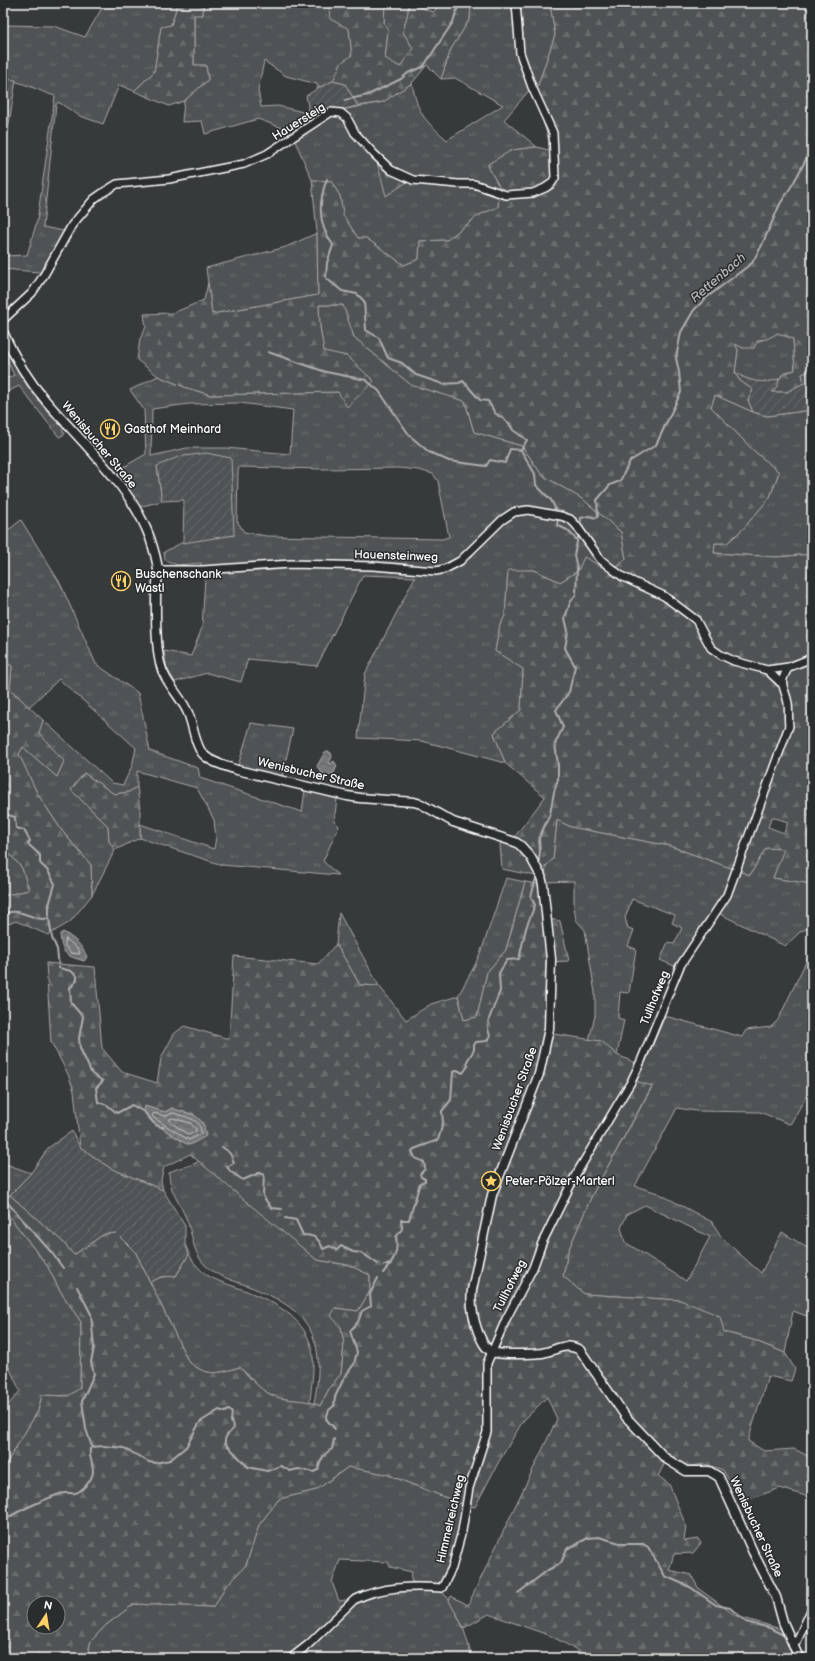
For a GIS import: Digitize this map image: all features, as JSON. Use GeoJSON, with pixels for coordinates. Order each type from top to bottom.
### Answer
{"type":"FeatureCollection","features":[{"type":"Feature","properties":{"kind":"street","name":"Hauersteig"},"geometry":{"type":"LineString","coordinates":[[3,320],[32,293],[44,275],[72,225],[94,199],[104,192],[117,184],[169,179],[244,164],[267,154],[331,112],[341,113],[347,118],[355,132],[374,154],[391,170],[413,180],[474,184],[506,195],[533,193],[545,188],[551,184],[555,178],[553,132],[532,87],[520,53],[516,3]]}},
{"type":"Feature","properties":{"kind":"street","name":"Wenisbucher Straße"},"geometry":{"type":"LineString","coordinates":[[3,332],[14,356],[45,400],[108,470],[132,504],[150,538],[158,570],[156,599],[160,665],[189,714],[200,749],[205,756],[220,764],[237,770],[346,796],[406,801],[421,804],[454,822],[515,842],[525,850],[536,866],[541,876],[544,894],[551,959],[548,1039],[539,1074],[492,1195],[471,1301],[474,1321],[484,1344],[492,1352],[523,1354],[542,1353],[564,1346],[573,1346],[580,1350],[626,1417],[665,1458],[686,1470],[709,1471],[719,1477],[753,1552],[772,1587],[783,1622],[799,1658]]}},
{"type":"Feature","properties":{"kind":"street","name":"Hauensteinweg"},"geometry":{"type":"LineString","coordinates":[[158,570],[203,570],[291,564],[373,566],[436,570],[445,569],[460,561],[502,520],[514,512],[528,510],[570,519],[600,559],[623,577],[664,596],[696,620],[711,648],[721,655],[734,661],[767,670],[789,667]]}},
{"type":"Feature","properties":{"kind":"street"},"geometry":{"type":"LineString","coordinates":[[782,684],[784,674],[789,667],[812,658]]}},
{"type":"Feature","properties":{"kind":"street","name":"Hauensteinweg"},"geometry":{"type":"LineString","coordinates":[[767,670],[782,684]]}},
{"type":"Feature","properties":{"kind":"street","name":"Tullhofweg"},"geometry":{"type":"LineString","coordinates":[[492,1352],[506,1319],[533,1268],[542,1243],[576,1176],[631,1082],[680,966],[727,895],[789,726],[788,703],[782,684]]}},
{"type":"Feature","properties":{"kind":"street","name":"Himmelreichweg"},"geometry":{"type":"LineString","coordinates":[[291,1658],[309,1644],[354,1600],[362,1595],[398,1588],[442,1588],[452,1568],[462,1531],[469,1488],[487,1432],[488,1363],[492,1352]]}},
{"type":"Feature","properties":{"kind":"street"},"geometry":{"type":"LineString","coordinates":[[793,1646],[797,1641],[812,1608]]}},
{"type":"Feature","properties":{"kind":"green space"},"geometry":{"type":"Polygon","coordinates":[[[109,3],[178,3],[171,25],[161,28],[154,72],[134,91],[119,85],[103,124],[80,116],[58,102],[56,105],[43,227],[63,231],[74,216],[75,232],[63,248],[50,273],[3,269],[3,256],[27,255],[37,221],[55,96],[23,84],[3,79],[3,25],[54,26],[85,37],[102,8],[109,3]]]}},
{"type":"Feature","properties":{"kind":"green space"},"geometry":{"type":"Polygon","coordinates":[[[178,3],[203,3],[203,15],[194,15],[194,65],[206,65],[208,80],[184,101],[169,106],[134,91],[154,72],[161,27],[171,25],[178,3]]]}},
{"type":"Feature","properties":{"kind":"green space"},"geometry":{"type":"Polygon","coordinates":[[[203,3],[334,3],[329,6],[349,29],[352,55],[341,64],[333,81],[318,88],[317,84],[286,76],[264,61],[258,90],[261,107],[278,106],[307,113],[331,112],[383,102],[412,83],[414,94],[423,116],[447,140],[503,105],[455,78],[441,79],[451,49],[470,19],[471,3],[550,3],[555,35],[535,94],[532,87],[504,120],[537,147],[512,150],[489,168],[500,188],[498,207],[479,215],[447,240],[420,241],[419,259],[404,265],[366,238],[358,238],[343,215],[340,196],[331,181],[312,180],[296,143],[285,129],[258,119],[205,134],[202,121],[182,122],[184,101],[208,80],[206,66],[194,65],[194,14],[203,15],[203,3]]]}},
{"type":"Feature","properties":{"kind":"green space"},"geometry":{"type":"Polygon","coordinates":[[[334,3],[385,3],[384,24],[388,29],[385,58],[400,67],[413,48],[403,32],[409,3],[433,12],[442,3],[471,3],[470,19],[451,49],[441,79],[427,65],[412,83],[383,102],[358,106],[345,84],[333,81],[341,63],[352,55],[349,29],[330,19],[329,6],[334,3]]]}},
{"type":"Feature","properties":{"kind":"green space"},"geometry":{"type":"Polygon","coordinates":[[[385,3],[409,3],[403,32],[413,48],[400,67],[385,59],[388,29],[384,24],[385,3]]]}},
{"type":"Feature","properties":{"kind":"green space"},"geometry":{"type":"Polygon","coordinates":[[[550,3],[812,3],[812,370],[802,374],[804,383],[787,392],[771,392],[782,376],[795,370],[793,339],[778,333],[767,339],[758,340],[754,348],[743,348],[735,344],[738,350],[735,372],[739,380],[753,390],[748,400],[753,412],[715,395],[711,407],[754,451],[779,472],[770,497],[743,529],[727,543],[715,543],[714,553],[776,557],[812,554],[812,884],[773,878],[784,849],[766,848],[750,875],[670,846],[571,827],[557,820],[553,859],[536,876],[502,869],[500,844],[513,839],[545,797],[505,763],[494,733],[521,710],[523,669],[495,651],[500,625],[505,616],[508,570],[534,570],[560,582],[578,571],[584,557],[611,572],[626,559],[621,532],[584,500],[542,475],[522,446],[474,432],[465,401],[411,385],[354,337],[343,305],[319,305],[320,327],[324,351],[347,356],[374,381],[347,407],[338,392],[211,395],[187,388],[158,376],[137,360],[140,339],[146,327],[144,314],[173,313],[204,300],[208,283],[212,314],[318,295],[317,233],[312,180],[331,181],[340,196],[343,215],[358,238],[366,238],[404,265],[419,259],[420,241],[447,240],[479,215],[498,207],[500,188],[488,164],[512,150],[537,147],[552,151],[535,94],[555,35],[550,3]],[[772,817],[768,827],[784,833],[788,822],[772,817]]]}},
{"type":"Feature","properties":{"kind":"green space"},"geometry":{"type":"Polygon","coordinates":[[[3,79],[16,80],[3,161],[3,79]]]}},
{"type":"Feature","properties":{"kind":"green space"},"geometry":{"type":"Polygon","coordinates":[[[333,81],[345,84],[358,106],[331,112],[307,113],[308,106],[306,96],[333,81]]]}},
{"type":"Feature","properties":{"kind":"green space"},"geometry":{"type":"Polygon","coordinates":[[[377,162],[407,182],[386,196],[377,162]]]}},
{"type":"Feature","properties":{"kind":"green space"},"geometry":{"type":"Polygon","coordinates":[[[317,233],[318,295],[212,314],[206,268],[286,247],[317,233]]]}},
{"type":"Feature","properties":{"kind":"green space"},"geometry":{"type":"Polygon","coordinates":[[[319,305],[344,305],[354,337],[411,385],[465,401],[474,432],[522,446],[542,475],[584,500],[621,532],[626,559],[611,572],[578,571],[560,582],[534,570],[508,571],[505,616],[500,625],[495,651],[523,669],[521,710],[494,733],[505,763],[422,741],[358,738],[365,674],[415,577],[363,575],[317,666],[248,659],[241,682],[207,673],[175,682],[167,669],[164,651],[191,656],[202,628],[205,577],[203,570],[201,570],[201,563],[177,565],[165,560],[164,552],[183,542],[234,535],[157,466],[162,501],[139,507],[115,472],[146,454],[144,410],[130,390],[158,376],[187,388],[211,395],[339,392],[347,406],[347,356],[324,352],[320,327],[319,305]],[[240,403],[189,404],[152,409],[151,456],[187,448],[226,448],[290,454],[293,410],[240,403]],[[239,467],[237,521],[244,532],[266,536],[442,539],[449,537],[438,481],[433,474],[419,470],[399,468],[322,469],[239,467]]]}},
{"type":"Feature","properties":{"kind":"green space"},"geometry":{"type":"Polygon","coordinates":[[[6,331],[21,360],[34,378],[29,382],[35,395],[64,429],[62,430],[65,434],[59,437],[19,386],[3,394],[3,380],[14,375],[3,352],[6,331]]]}},
{"type":"Feature","properties":{"kind":"green space"},"geometry":{"type":"Polygon","coordinates":[[[778,333],[793,339],[795,370],[786,372],[779,379],[768,382],[756,382],[744,378],[735,372],[738,350],[734,343],[743,348],[778,333]]]}},
{"type":"Feature","properties":{"kind":"green space"},"geometry":{"type":"Polygon","coordinates":[[[812,370],[812,410],[767,416],[753,412],[748,400],[753,390],[739,380],[735,372],[745,378],[762,382],[779,379],[778,385],[772,392],[787,392],[804,383],[802,374],[812,370]]]}},
{"type":"Feature","properties":{"kind":"green space"},"geometry":{"type":"Polygon","coordinates":[[[715,395],[753,412],[767,416],[812,410],[812,554],[776,557],[714,553],[715,543],[727,543],[743,529],[770,497],[779,472],[754,451],[711,407],[715,395]]]}},
{"type":"Feature","properties":{"kind":"green space"},"geometry":{"type":"Polygon","coordinates":[[[206,453],[231,458],[234,535],[183,543],[184,500],[162,501],[157,466],[178,457],[206,453]]]}},
{"type":"Feature","properties":{"kind":"green space"},"geometry":{"type":"Polygon","coordinates":[[[21,520],[60,583],[96,664],[138,693],[150,751],[198,768],[200,778],[302,812],[305,790],[337,799],[334,821],[339,826],[323,861],[338,875],[222,865],[140,838],[140,824],[214,849],[216,837],[214,820],[197,788],[137,771],[137,787],[129,792],[114,794],[84,773],[71,790],[108,826],[109,841],[115,850],[92,895],[91,865],[62,831],[37,793],[18,754],[23,747],[57,777],[64,761],[38,733],[43,720],[112,783],[123,785],[132,766],[136,748],[59,679],[29,707],[10,689],[12,666],[3,661],[3,532],[21,520]]]}},
{"type":"Feature","properties":{"kind":"green space"},"geometry":{"type":"Polygon","coordinates":[[[3,661],[12,666],[10,689],[43,720],[39,733],[64,761],[57,777],[23,747],[19,754],[37,793],[62,831],[91,865],[92,895],[70,922],[48,935],[16,921],[3,926],[3,896],[29,890],[22,868],[3,846],[3,661]]]}},
{"type":"Feature","properties":{"kind":"green space"},"geometry":{"type":"Polygon","coordinates":[[[251,723],[293,729],[282,777],[238,766],[251,723]]]}},
{"type":"Feature","properties":{"kind":"green space"},"geometry":{"type":"Polygon","coordinates":[[[84,773],[114,794],[129,792],[137,787],[140,809],[140,838],[115,850],[109,841],[108,826],[71,790],[84,773]]]}},
{"type":"Feature","properties":{"kind":"green space"},"geometry":{"type":"Polygon","coordinates":[[[557,820],[571,827],[670,846],[750,875],[766,848],[785,849],[773,878],[812,884],[812,926],[800,932],[785,946],[718,913],[681,969],[660,960],[668,942],[674,944],[682,928],[672,923],[675,915],[632,899],[625,918],[628,928],[634,930],[628,946],[636,949],[629,993],[620,992],[618,1018],[624,1020],[617,1055],[601,1041],[589,1040],[595,1016],[595,993],[585,930],[576,920],[574,906],[574,881],[545,882],[546,866],[553,859],[557,820]]]}},
{"type":"Feature","properties":{"kind":"green space"},"geometry":{"type":"Polygon","coordinates":[[[3,846],[22,868],[29,890],[3,896],[3,846]]]}},
{"type":"Feature","properties":{"kind":"green space"},"geometry":{"type":"Polygon","coordinates":[[[506,878],[525,882],[506,950],[487,972],[477,1017],[464,1020],[458,996],[475,965],[483,946],[506,878]]]}},
{"type":"Feature","properties":{"kind":"green space"},"geometry":{"type":"Polygon","coordinates":[[[525,882],[539,884],[542,918],[560,921],[569,961],[546,962],[546,1033],[601,1041],[617,1055],[636,1063],[629,1079],[652,1086],[592,1195],[568,1251],[563,1276],[584,1294],[680,1300],[720,1316],[724,1332],[753,1340],[785,1353],[795,1369],[791,1381],[768,1376],[748,1441],[764,1451],[794,1449],[812,1458],[812,1498],[780,1488],[742,1502],[723,1470],[705,1464],[685,1467],[669,1455],[658,1476],[669,1484],[686,1526],[684,1541],[698,1539],[701,1543],[693,1553],[674,1554],[669,1570],[691,1575],[699,1589],[736,1616],[781,1629],[794,1658],[592,1658],[551,1636],[489,1614],[464,1628],[449,1601],[451,1596],[468,1605],[557,1419],[547,1397],[523,1421],[498,1463],[475,1507],[462,1504],[386,1474],[348,1467],[316,1490],[279,1499],[259,1525],[246,1565],[225,1587],[214,1607],[134,1604],[106,1625],[91,1641],[86,1658],[3,1658],[3,1469],[38,1411],[42,1395],[68,1396],[80,1388],[81,1322],[59,1289],[48,1267],[3,1208],[3,1200],[10,1195],[62,1241],[74,1255],[104,1234],[116,1233],[136,1253],[188,1361],[201,1370],[212,1373],[240,1367],[263,1390],[280,1398],[305,1401],[320,1406],[330,1387],[341,1374],[344,1344],[341,1327],[331,1316],[335,1308],[358,1311],[370,1291],[370,1275],[349,1265],[317,1260],[190,1154],[164,1167],[161,1180],[163,1190],[110,1168],[80,1147],[74,1091],[68,1074],[51,1042],[46,963],[95,967],[102,1048],[122,1072],[157,1083],[161,1058],[174,1034],[184,1026],[229,1039],[234,956],[318,964],[336,944],[360,985],[379,986],[406,1020],[431,1004],[458,996],[464,1020],[477,1017],[487,972],[506,950],[525,882]],[[145,1107],[151,1121],[185,1143],[194,1114],[182,1112],[172,1108],[165,1112],[145,1107]]]}},
{"type":"Feature","properties":{"kind":"green space"},"geometry":{"type":"Polygon","coordinates":[[[339,913],[379,986],[360,985],[336,944],[339,913]]]}},
{"type":"Feature","properties":{"kind":"green space"},"geometry":{"type":"Polygon","coordinates":[[[812,949],[812,1086],[791,1123],[789,1124],[760,1112],[696,1111],[677,1108],[635,1186],[658,1193],[712,1222],[722,1238],[761,1273],[782,1232],[812,1251],[812,1318],[793,1311],[785,1353],[753,1340],[724,1332],[680,1300],[584,1294],[563,1276],[568,1251],[592,1195],[652,1087],[629,1079],[636,1063],[644,1065],[665,1016],[742,1037],[746,1030],[771,1027],[778,1020],[812,949]],[[645,1205],[627,1214],[621,1228],[625,1242],[686,1281],[710,1237],[645,1205]]]}},
{"type":"Feature","properties":{"kind":"green space"},"geometry":{"type":"Polygon","coordinates":[[[72,1131],[80,1147],[110,1168],[163,1190],[185,1226],[185,1244],[189,1254],[176,1276],[161,1277],[150,1282],[136,1253],[116,1233],[104,1234],[74,1255],[62,1241],[10,1195],[31,1173],[48,1148],[72,1131]]]}},
{"type":"Feature","properties":{"kind":"green space"},"geometry":{"type":"Polygon","coordinates":[[[199,1161],[317,1260],[349,1265],[370,1275],[370,1291],[358,1311],[335,1308],[341,1327],[344,1344],[341,1374],[330,1387],[320,1406],[314,1403],[318,1360],[315,1343],[310,1329],[300,1316],[287,1305],[269,1295],[225,1278],[210,1269],[201,1260],[195,1249],[186,1218],[171,1186],[169,1173],[199,1161]]]}},
{"type":"Feature","properties":{"kind":"green space"},"geometry":{"type":"Polygon","coordinates":[[[3,1163],[31,1173],[10,1195],[3,1200],[3,1163]]]}},
{"type":"Feature","properties":{"kind":"green space"},"geometry":{"type":"Polygon","coordinates":[[[3,1208],[48,1267],[59,1289],[81,1322],[80,1388],[68,1396],[42,1395],[38,1411],[3,1469],[3,1411],[20,1391],[3,1354],[3,1208]]]}},
{"type":"Feature","properties":{"kind":"green space"},"geometry":{"type":"Polygon","coordinates":[[[189,1254],[198,1267],[208,1276],[262,1297],[296,1320],[310,1343],[313,1357],[310,1402],[278,1398],[262,1390],[240,1367],[212,1373],[201,1370],[188,1361],[150,1282],[161,1277],[176,1276],[189,1254]]]}},
{"type":"Feature","properties":{"kind":"green space"},"geometry":{"type":"Polygon","coordinates":[[[348,1467],[386,1474],[462,1504],[453,1557],[445,1576],[440,1582],[434,1585],[421,1585],[411,1581],[412,1572],[390,1567],[388,1562],[340,1560],[332,1582],[339,1601],[407,1591],[432,1590],[441,1592],[446,1596],[456,1612],[468,1642],[471,1658],[86,1658],[91,1641],[106,1625],[134,1604],[214,1607],[225,1587],[246,1565],[259,1525],[279,1499],[316,1490],[348,1467]]]}},
{"type":"Feature","properties":{"kind":"water"},"geometry":{"type":"Polygon","coordinates":[[[328,751],[331,753],[332,757],[329,763],[330,764],[334,761],[337,766],[334,773],[326,774],[322,773],[317,766],[325,752],[328,751]]]}},
{"type":"Feature","properties":{"kind":"water"},"geometry":{"type":"Polygon","coordinates":[[[63,932],[74,939],[83,949],[87,957],[84,961],[69,955],[63,950],[60,934],[63,932]]]}},
{"type":"Feature","properties":{"kind":"water"},"geometry":{"type":"Polygon","coordinates":[[[145,1106],[165,1112],[172,1108],[195,1116],[202,1122],[206,1136],[190,1145],[185,1143],[151,1121],[144,1112],[145,1106]]]}},
{"type":"Feature","properties":{"kind":"waterway"},"geometry":{"type":"LineString","coordinates":[[345,100],[368,95],[401,79],[408,73],[423,67],[453,22],[459,3]]}},
{"type":"Feature","properties":{"kind":"waterway","name":"Rettenbach"},"geometry":{"type":"LineString","coordinates":[[580,527],[581,518],[589,516],[596,518],[598,516],[597,500],[610,485],[620,481],[630,461],[656,445],[681,392],[676,358],[681,332],[694,310],[706,298],[752,263],[761,247],[780,204],[794,182],[812,148]]}},
{"type":"Feature","properties":{"kind":"waterway"},"geometry":{"type":"LineString","coordinates":[[327,179],[322,196],[321,213],[324,229],[333,245],[327,263],[326,278],[342,291],[357,294],[364,301],[366,330],[379,338],[388,358],[402,363],[416,375],[443,384],[459,383],[463,381],[480,400],[488,401],[495,413],[509,423],[513,430],[527,440],[521,450],[535,474],[536,485],[551,500],[556,510]]}},
{"type":"Feature","properties":{"kind":"waterway"},"geometry":{"type":"LineString","coordinates":[[268,352],[326,372],[366,380],[379,391],[410,436],[429,452],[449,461],[486,466],[490,460],[505,463],[510,449],[521,450]]}},
{"type":"Feature","properties":{"kind":"waterway"},"geometry":{"type":"LineString","coordinates":[[558,519],[557,525],[567,530],[577,540]]}},
{"type":"Feature","properties":{"kind":"waterway","name":"Rettenbach"},"geometry":{"type":"LineString","coordinates":[[538,866],[540,852],[539,838],[550,814],[558,779],[555,744],[563,727],[556,710],[569,692],[575,666],[565,648],[568,631],[565,618],[570,603],[576,594],[577,568],[574,555],[579,533]]}},
{"type":"Feature","properties":{"kind":"waterway"},"geometry":{"type":"LineString","coordinates":[[3,810],[7,812],[8,815],[15,817],[16,828],[24,830],[30,841],[28,844],[40,855],[40,863],[48,871],[55,884],[49,905],[52,938],[57,949],[59,968],[71,971],[77,976],[77,980],[70,988],[71,1003],[83,1017],[79,1038],[80,1048],[92,1074],[103,1081],[96,1088],[98,1102],[107,1105],[117,1113],[132,1105],[144,1112],[157,1126],[164,1127]]}},
{"type":"Feature","properties":{"kind":"waterway","name":"Rettenbach"},"geometry":{"type":"LineString","coordinates":[[383,1273],[392,1261],[396,1252],[396,1237],[402,1229],[401,1220],[409,1220],[420,1183],[425,1181],[420,1174],[425,1169],[424,1162],[415,1158],[412,1151],[438,1140],[443,1123],[442,1111],[451,1100],[453,1072],[457,1070],[463,1073],[468,1066],[467,1061],[474,1050],[474,1045],[476,1042],[487,1041],[490,1036],[488,1029],[489,1019],[500,991],[499,973],[507,960],[519,959],[526,928],[535,905],[531,897],[537,874]]}},
{"type":"Feature","properties":{"kind":"waterway"},"geometry":{"type":"LineString","coordinates":[[3,914],[16,912],[43,919],[49,918]]}},
{"type":"Feature","properties":{"kind":"waterway"},"geometry":{"type":"LineString","coordinates":[[222,1147],[227,1150],[233,1160],[234,1163],[227,1167],[231,1172],[243,1180],[259,1173],[264,1175],[263,1196],[271,1208],[282,1209]]}},
{"type":"Feature","properties":{"kind":"waterway"},"geometry":{"type":"LineString","coordinates":[[5,1200],[52,1253],[63,1268]]}},
{"type":"Feature","properties":{"kind":"waterway"},"geometry":{"type":"LineString","coordinates":[[285,1218],[296,1220],[303,1235],[316,1238],[320,1242],[323,1249],[330,1246],[337,1250],[341,1246],[353,1252],[362,1253],[378,1264]]}},
{"type":"Feature","properties":{"kind":"waterway","name":"Rettenbach"},"geometry":{"type":"LineString","coordinates":[[384,1265],[391,1264]]}},
{"type":"Feature","properties":{"kind":"waterway","name":"Rettenbach"},"geometry":{"type":"LineString","coordinates":[[335,1429],[326,1419],[329,1410],[334,1406],[335,1397],[344,1378],[354,1364],[357,1352],[350,1331],[358,1322],[362,1311],[371,1306],[370,1294],[378,1278]]}},
{"type":"Feature","properties":{"kind":"waterway"},"geometry":{"type":"LineString","coordinates":[[77,1287],[91,1314],[94,1348],[91,1362],[94,1374],[82,1401],[86,1429],[92,1447]]}},
{"type":"Feature","properties":{"kind":"waterway","name":"Rettenbach"},"geometry":{"type":"LineString","coordinates":[[3,1521],[23,1509],[43,1500],[60,1494],[75,1493],[82,1489],[89,1481],[93,1473],[93,1466],[90,1456],[90,1449],[92,1447],[103,1446],[124,1448],[149,1462],[155,1463],[170,1460],[186,1447],[200,1422],[219,1410],[225,1412],[229,1410],[232,1412],[231,1421],[234,1428],[226,1436],[225,1443],[248,1467],[267,1471],[281,1466],[290,1471],[298,1469],[313,1472],[318,1470],[322,1458],[332,1449],[334,1439]]}},
{"type":"Feature","properties":{"kind":"waterway"},"geometry":{"type":"LineString","coordinates":[[518,1593],[548,1570],[561,1563],[567,1549],[588,1538],[599,1537],[623,1544],[643,1544],[648,1547],[665,1576],[690,1587],[716,1605],[730,1608],[746,1622],[770,1628],[783,1635]]}},
{"type":"Feature","properties":{"kind":"waterway"},"geometry":{"type":"LineString","coordinates":[[802,1652],[806,1658]]}},
{"type":"Feature","properties":{"kind":"place","name":"Gasthof Meinhard"},"geometry":{"type":"Point","coordinates":[110,429]}},
{"type":"Feature","properties":{"kind":"place","name":"Buschenschank Wastl"},"geometry":{"type":"Point","coordinates":[121,581]}},
{"type":"Feature","properties":{"kind":"place","name":"Peter-Pölzer-Marterl"},"geometry":{"type":"Point","coordinates":[491,1181]}}]}
